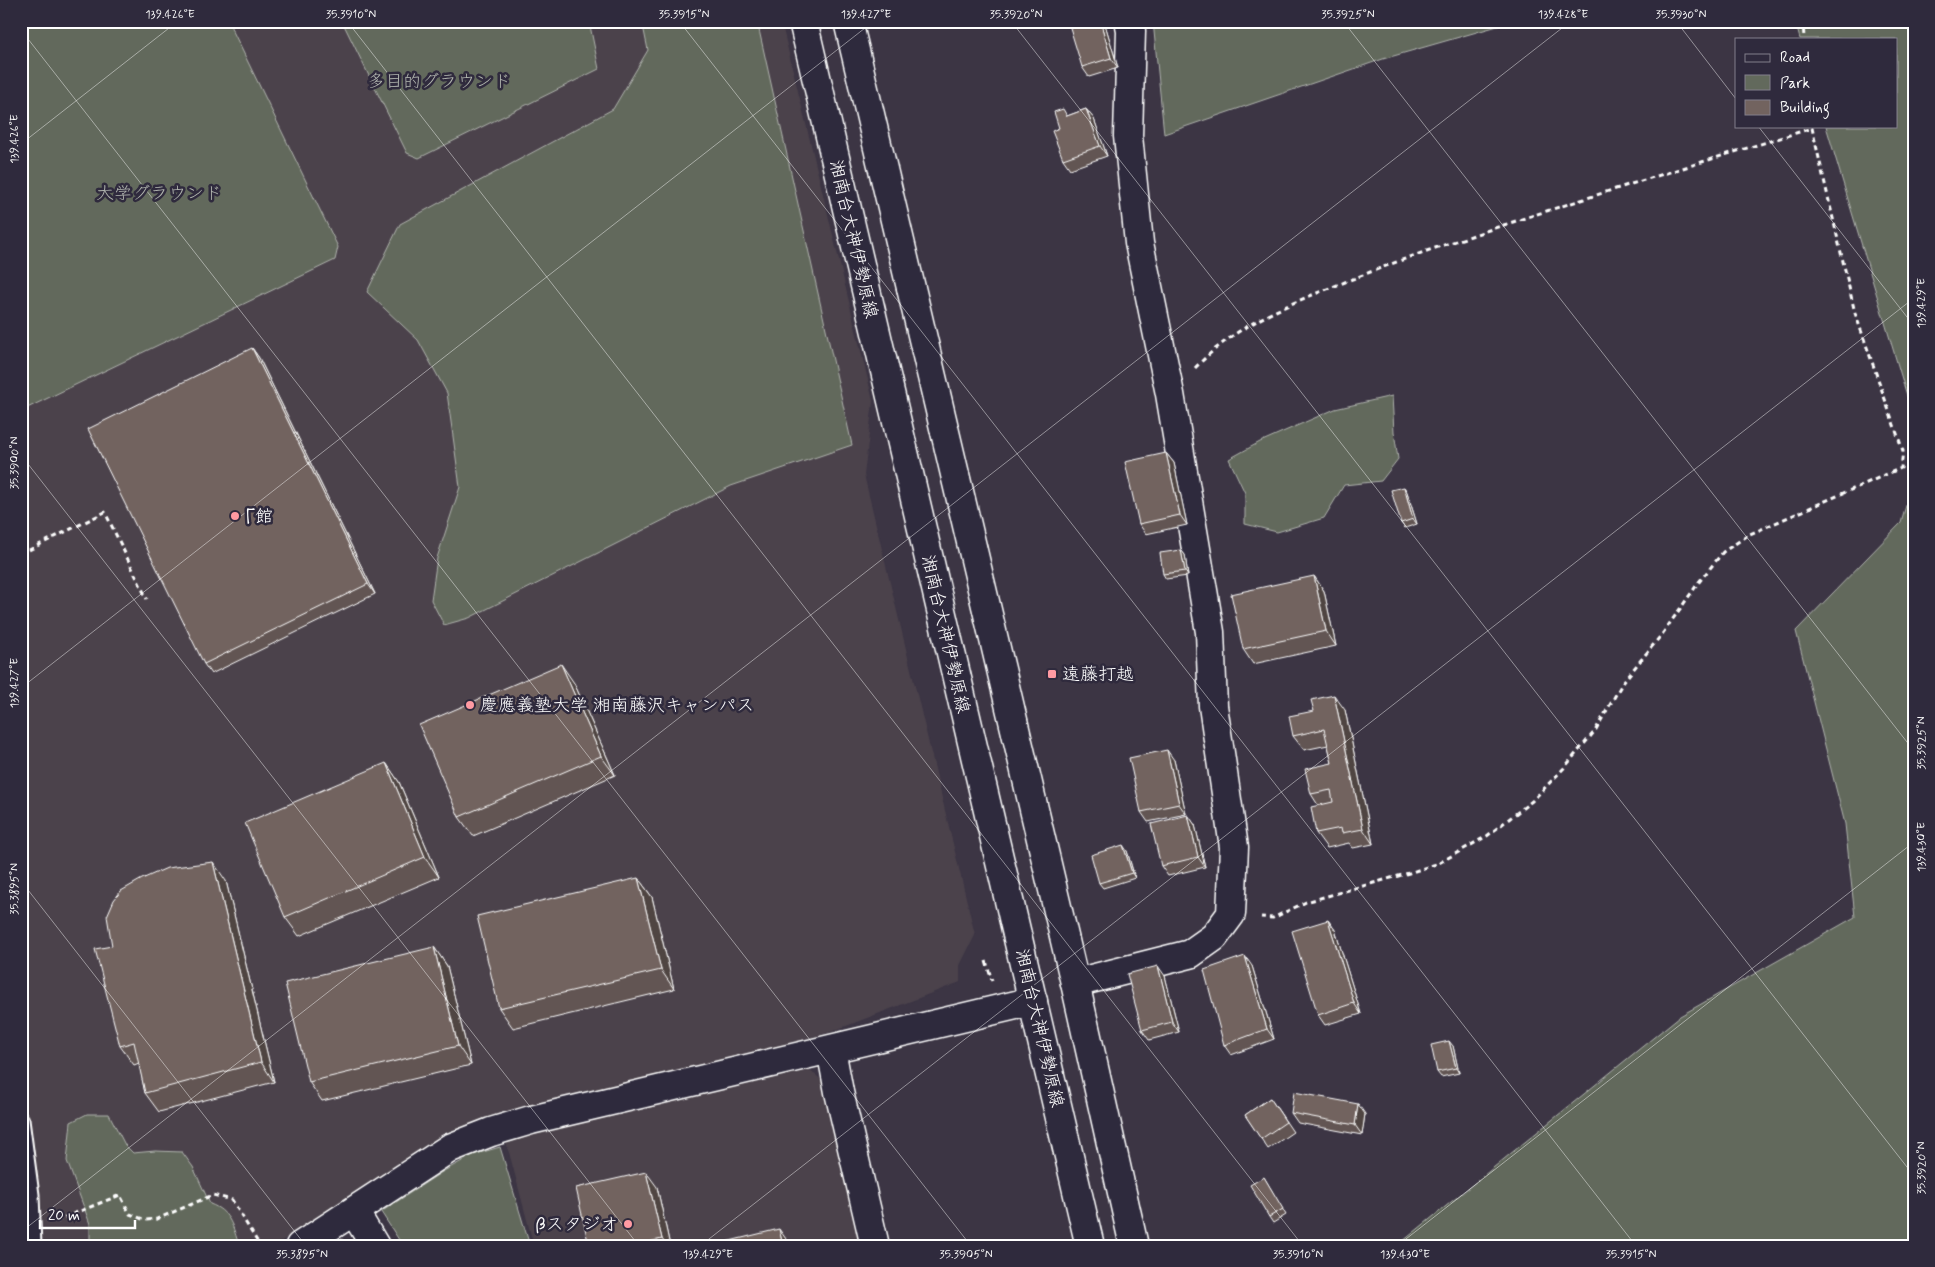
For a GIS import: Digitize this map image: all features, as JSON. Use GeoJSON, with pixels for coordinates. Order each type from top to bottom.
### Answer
{"type":"FeatureCollection","features":[{"type":"Feature","properties":{"kind":"street","name":"湘南台大神伊勢原線"},"geometry":{"type":"LineString","coordinates":[[803,21],[1090,1246]]}},
{"type":"Feature","properties":{"kind":"street"},"geometry":{"type":"LineString","coordinates":[[848,21],[1076,983],[1134,1246]]}},
{"type":"Feature","properties":{"kind":"street"},"geometry":{"type":"LineString","coordinates":[[1076,983],[1190,954],[1214,937],[1231,914],[1234,847],[1213,706],[1210,632],[1170,394],[1139,243],[1128,136],[1131,30],[1129,21]]}},
{"type":"Feature","properties":{"kind":"street"},"geometry":{"type":"LineString","coordinates":[[300,1246],[450,1148],[491,1132],[531,1120],[1033,1001]]}},
{"type":"Feature","properties":{"kind":"street"},"geometry":{"type":"LineString","coordinates":[[831,1049],[839,1092],[875,1246]]}},
{"type":"Feature","properties":{"kind":"street"},"geometry":{"type":"LineString","coordinates":[[354,1211],[375,1246]]}},
{"type":"Feature","properties":{"kind":"lane"},"geometry":{"type":"LineString","coordinates":[[21,1120],[31,1195],[33,1242]]}},
{"type":"Feature","properties":{"kind":"path"},"geometry":{"type":"LineString","coordinates":[[1803,21],[1804,38]]}},
{"type":"Feature","properties":{"kind":"path"},"geometry":{"type":"LineString","coordinates":[[1170,394],[1210,352],[1245,326],[1281,307],[1458,240],[1809,128]]}},
{"type":"Feature","properties":{"kind":"path"},"geometry":{"type":"LineString","coordinates":[[1231,914],[1273,918],[1306,902],[1439,863],[1486,836],[1532,801],[1596,731],[1623,682],[1663,634],[1699,582],[1723,552],[1750,534],[1901,468],[1903,451],[1855,313],[1812,128]]}},
{"type":"Feature","properties":{"kind":"path"},"geometry":{"type":"LineString","coordinates":[[21,554],[105,512],[147,599]]}},
{"type":"Feature","properties":{"kind":"path"},"geometry":{"type":"LineString","coordinates":[[33,1242],[55,1237],[58,1220],[120,1194],[130,1214],[145,1220],[157,1219],[213,1195],[232,1200],[260,1246]]}},
{"type":"Feature","properties":{"kind":"shaded area","name":"慶應義塾大学 湘南藤沢キャンパス"},"geometry":{"type":"Polygon","coordinates":[[[21,21],[781,21],[873,401],[864,475],[975,935],[960,965],[960,982],[828,1033],[445,1133],[274,1246],[21,1246],[21,21]]]}},
{"type":"Feature","properties":{"kind":"shaded area"},"geometry":{"type":"Polygon","coordinates":[[[809,1070],[823,1081],[860,1246],[534,1246],[506,1141],[520,1136],[809,1070]]]}},
{"type":"Feature","properties":{"kind":"green space","name":"大学グラウンド"},"geometry":{"type":"Polygon","coordinates":[[[21,21],[228,21],[338,247],[335,260],[21,411],[21,21]]]}},
{"type":"Feature","properties":{"kind":"green space","name":"多目的グラウンド"},"geometry":{"type":"Polygon","coordinates":[[[342,21],[589,21],[599,69],[419,158],[407,153],[342,21]]]}},
{"type":"Feature","properties":{"kind":"green space"},"geometry":{"type":"Polygon","coordinates":[[[642,21],[757,21],[852,445],[731,486],[469,618],[444,625],[431,600],[437,558],[460,487],[447,393],[418,340],[367,292],[400,224],[613,109],[648,50],[642,21]]]}},
{"type":"Feature","properties":{"kind":"green space"},"geometry":{"type":"Polygon","coordinates":[[[1153,21],[1515,21],[1383,59],[1164,134],[1153,21]]]}},
{"type":"Feature","properties":{"kind":"green space"},"geometry":{"type":"Polygon","coordinates":[[[1795,21],[1914,21],[1914,419],[1827,128],[1898,128],[1898,38],[1800,38],[1795,21]]]}},
{"type":"Feature","properties":{"kind":"green space"},"geometry":{"type":"Polygon","coordinates":[[[1392,396],[1398,459],[1381,481],[1344,485],[1324,518],[1277,532],[1245,524],[1245,493],[1229,459],[1260,442],[1335,409],[1392,396]]]}},
{"type":"Feature","properties":{"kind":"green space"},"geometry":{"type":"Polygon","coordinates":[[[1914,478],[1914,1246],[1397,1246],[1680,1016],[1855,917],[1845,824],[1796,631],[1901,523],[1914,478]]]}},
{"type":"Feature","properties":{"kind":"green space"},"geometry":{"type":"Polygon","coordinates":[[[87,1114],[109,1114],[125,1145],[133,1153],[155,1151],[182,1152],[193,1167],[210,1204],[222,1210],[229,1219],[238,1242],[235,1246],[90,1246],[90,1224],[67,1161],[71,1122],[87,1114]]]}},
{"type":"Feature","properties":{"kind":"green space"},"geometry":{"type":"Polygon","coordinates":[[[500,1147],[530,1246],[403,1246],[381,1212],[442,1172],[473,1155],[500,1147]]]}},
{"type":"Feature","properties":{"kind":"building"},"geometry":{"type":"Polygon","coordinates":[[[1068,21],[1100,21],[1111,58],[1082,67],[1068,21]]]}},
{"type":"Feature","properties":{"kind":"building"},"geometry":{"type":"Polygon","coordinates":[[[1063,109],[1067,116],[1086,109],[1100,146],[1063,159],[1052,131],[1059,128],[1054,112],[1063,109]]]}},
{"type":"Feature","properties":{"kind":"building","name":"Γ館"},"geometry":{"type":"Polygon","coordinates":[[[252,348],[368,584],[204,664],[88,429],[252,348]]]}},
{"type":"Feature","properties":{"kind":"building"},"geometry":{"type":"Polygon","coordinates":[[[1166,453],[1180,515],[1139,524],[1125,462],[1166,453]]]}},
{"type":"Feature","properties":{"kind":"building"},"geometry":{"type":"Polygon","coordinates":[[[1404,487],[1413,519],[1401,523],[1391,490],[1404,487]]]}},
{"type":"Feature","properties":{"kind":"building"},"geometry":{"type":"Polygon","coordinates":[[[1181,550],[1185,571],[1163,574],[1160,553],[1181,550]]]}},
{"type":"Feature","properties":{"kind":"building"},"geometry":{"type":"Polygon","coordinates":[[[1314,576],[1326,631],[1243,649],[1231,594],[1314,576]]]}},
{"type":"Feature","properties":{"kind":"building"},"geometry":{"type":"Polygon","coordinates":[[[561,664],[601,756],[459,817],[419,725],[561,664]]]}},
{"type":"Feature","properties":{"kind":"building"},"geometry":{"type":"Polygon","coordinates":[[[1334,695],[1363,829],[1342,833],[1341,828],[1316,833],[1311,807],[1333,802],[1331,790],[1311,794],[1305,769],[1332,763],[1324,729],[1293,736],[1289,716],[1314,711],[1311,700],[1334,695]]]}},
{"type":"Feature","properties":{"kind":"building"},"geometry":{"type":"Polygon","coordinates":[[[1167,750],[1179,804],[1141,812],[1129,758],[1167,750]]]}},
{"type":"Feature","properties":{"kind":"building"},"geometry":{"type":"Polygon","coordinates":[[[386,763],[425,857],[285,917],[245,823],[386,763]]]}},
{"type":"Feature","properties":{"kind":"building"},"geometry":{"type":"Polygon","coordinates":[[[1188,815],[1198,857],[1161,866],[1151,824],[1188,815]]]}},
{"type":"Feature","properties":{"kind":"building"},"geometry":{"type":"Polygon","coordinates":[[[1123,845],[1132,873],[1099,883],[1091,855],[1123,845]]]}},
{"type":"Feature","properties":{"kind":"building"},"geometry":{"type":"Polygon","coordinates":[[[213,862],[261,1062],[145,1093],[134,1042],[120,1046],[95,949],[112,946],[107,916],[114,900],[121,891],[167,868],[213,862]]]}},
{"type":"Feature","properties":{"kind":"building"},"geometry":{"type":"Polygon","coordinates":[[[638,878],[661,970],[499,1008],[477,916],[638,878]]]}},
{"type":"Feature","properties":{"kind":"building"},"geometry":{"type":"Polygon","coordinates":[[[1328,920],[1354,1003],[1318,1015],[1292,931],[1328,920]]]}},
{"type":"Feature","properties":{"kind":"building"},"geometry":{"type":"Polygon","coordinates":[[[434,947],[458,1046],[309,1082],[285,983],[434,947]]]}},
{"type":"Feature","properties":{"kind":"building"},"geometry":{"type":"Polygon","coordinates":[[[1245,956],[1267,1029],[1224,1045],[1204,970],[1245,956]]]}},
{"type":"Feature","properties":{"kind":"building"},"geometry":{"type":"Polygon","coordinates":[[[1158,966],[1172,1022],[1142,1030],[1127,974],[1158,966]]]}},
{"type":"Feature","properties":{"kind":"building"},"geometry":{"type":"Polygon","coordinates":[[[1449,1041],[1456,1068],[1437,1072],[1431,1045],[1449,1041]]]}},
{"type":"Feature","properties":{"kind":"building"},"geometry":{"type":"Polygon","coordinates":[[[1294,1092],[1358,1104],[1355,1125],[1291,1113],[1294,1092]]]}},
{"type":"Feature","properties":{"kind":"building"},"geometry":{"type":"Polygon","coordinates":[[[1270,1098],[1286,1122],[1261,1139],[1245,1115],[1270,1098]]]}},
{"type":"Feature","properties":{"kind":"building","name":"βスタジオ"},"geometry":{"type":"Polygon","coordinates":[[[646,1172],[662,1239],[630,1246],[589,1246],[576,1188],[646,1172]]]}},
{"type":"Feature","properties":{"kind":"building"},"geometry":{"type":"Polygon","coordinates":[[[1264,1177],[1283,1209],[1269,1217],[1250,1185],[1264,1177]]]}},
{"type":"Feature","properties":{"kind":"building"},"geometry":{"type":"Polygon","coordinates":[[[779,1229],[783,1246],[709,1246],[779,1229]]]}},
{"type":"Feature","properties":{"kind":"building"},"geometry":{"type":"Polygon","coordinates":[[[342,1239],[346,1246],[331,1246],[342,1239]]]}},
{"type":"Feature","properties":{"kind":"place","name":"Γ館"},"geometry":{"type":"Point","coordinates":[235,516]}},
{"type":"Feature","properties":{"kind":"place","name":"遠藤打越"},"geometry":{"type":"Point","coordinates":[1052,674]}},
{"type":"Feature","properties":{"kind":"place","name":"慶應義塾大学 湘南藤沢キャンパス"},"geometry":{"type":"Point","coordinates":[470,705]}},
{"type":"Feature","properties":{"kind":"place","name":"βスタジオ"},"geometry":{"type":"Point","coordinates":[628,1224]}}]}
